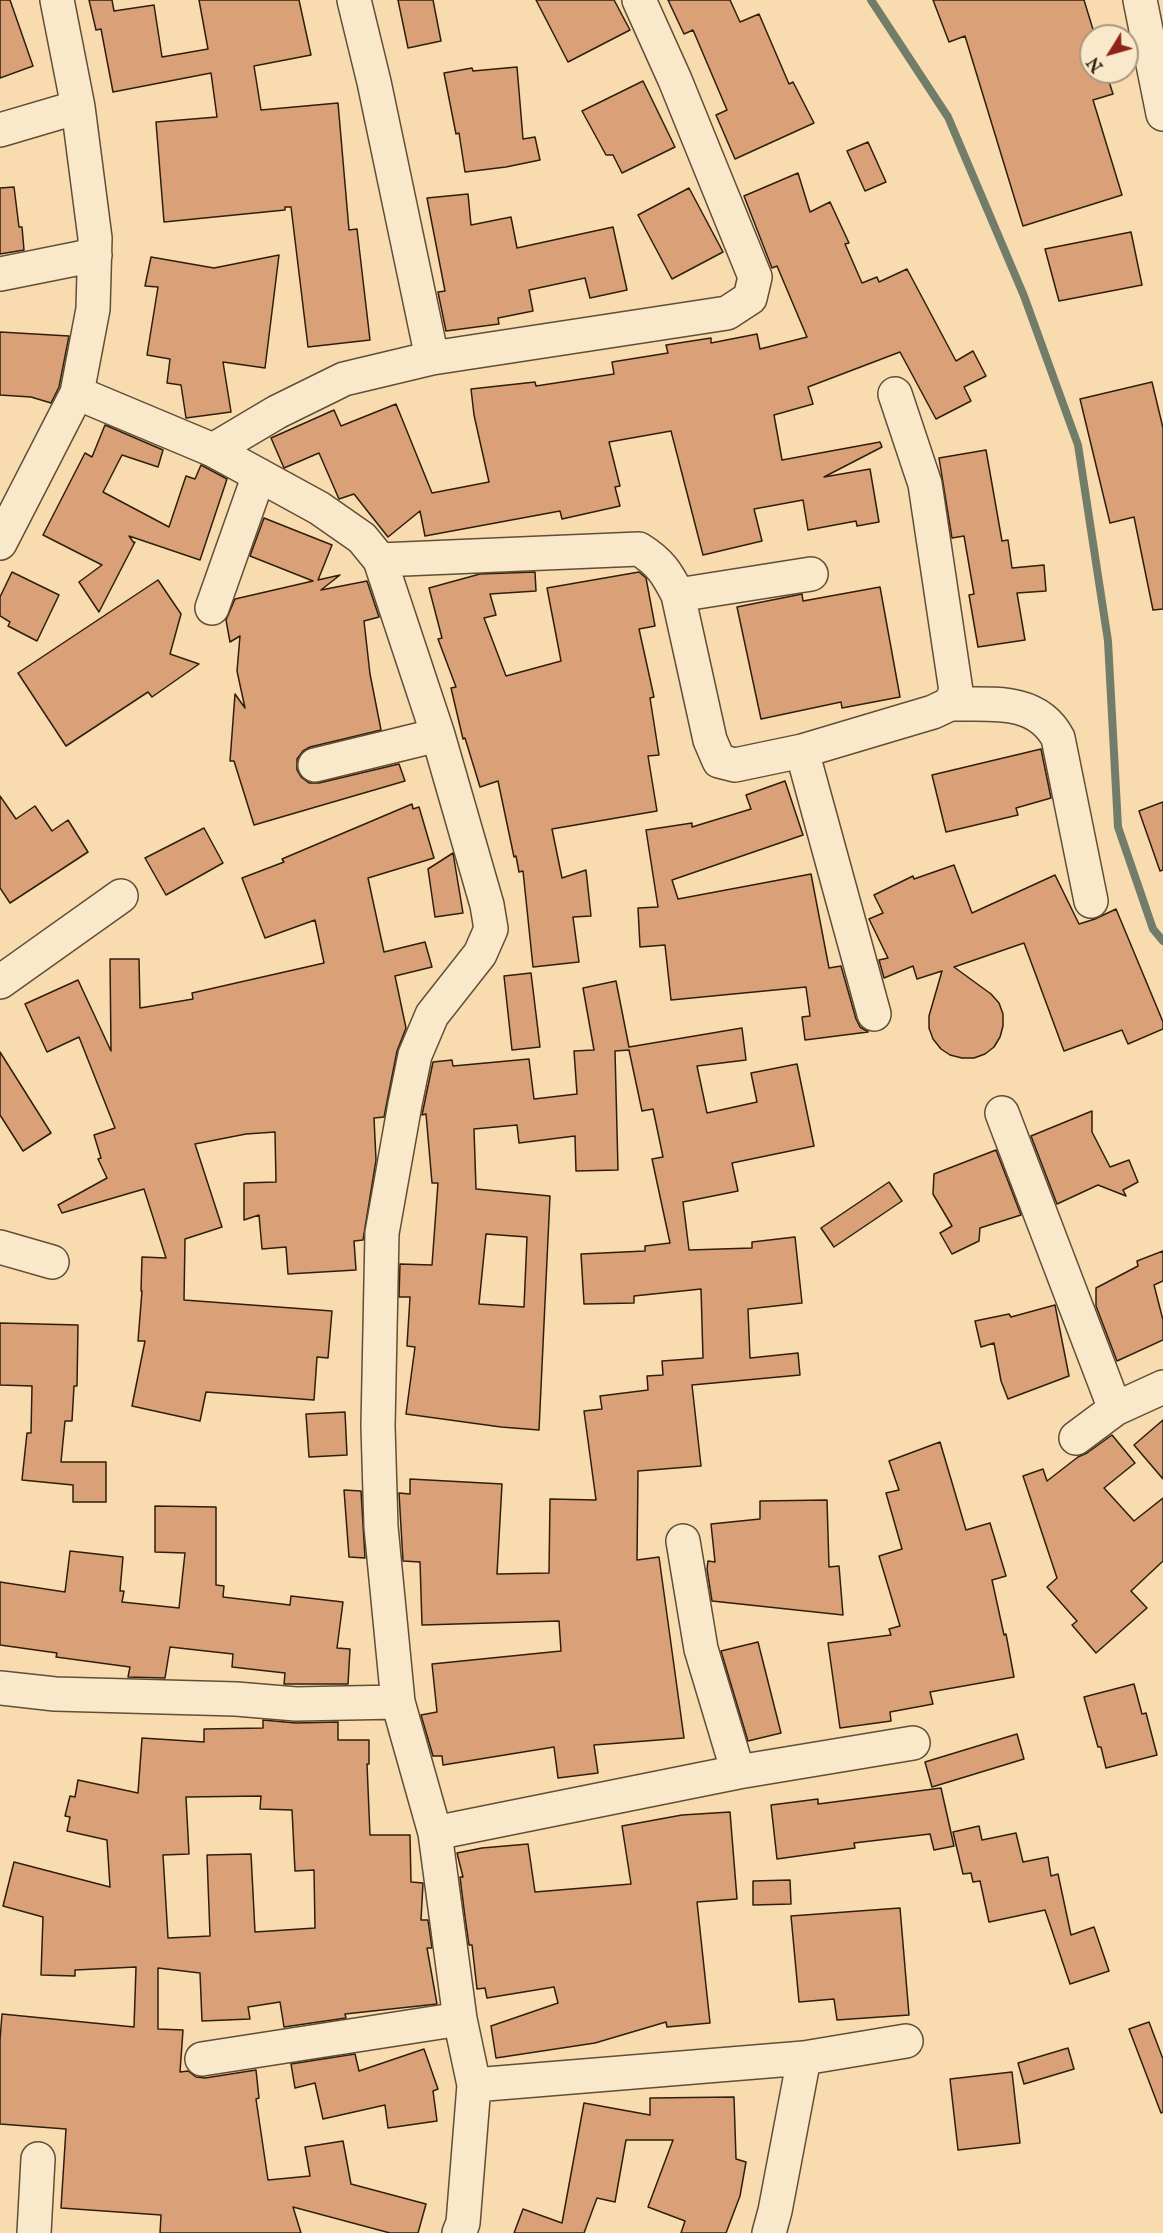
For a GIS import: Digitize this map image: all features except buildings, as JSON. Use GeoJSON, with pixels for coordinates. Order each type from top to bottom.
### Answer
{"type":"FeatureCollection","features":[{"type":"Feature","properties":{"kind":"street"},"geometry":{"type":"LineString","coordinates":[[0,543],[77,393],[93,309],[95,238],[78,107],[57,0]]}},
{"type":"Feature","properties":{"kind":"street"},"geometry":{"type":"LineString","coordinates":[[354,0],[374,82],[432,358]]}},
{"type":"Feature","properties":{"kind":"street"},"geometry":{"type":"LineString","coordinates":[[213,450],[277,412],[344,379],[432,358],[727,313],[750,298],[754,277],[675,80],[639,0]]}},
{"type":"Feature","properties":{"kind":"street"},"geometry":{"type":"LineString","coordinates":[[1140,0],[1163,113]]}},
{"type":"Feature","properties":{"kind":"street"},"geometry":{"type":"LineString","coordinates":[[0,130],[78,107]]}},
{"type":"Feature","properties":{"kind":"street"},"geometry":{"type":"LineString","coordinates":[[0,274],[95,255]]}},
{"type":"Feature","properties":{"kind":"street"},"geometry":{"type":"LineString","coordinates":[[77,393],[213,450],[319,508],[362,538],[380,560],[438,735],[487,905],[491,929],[480,954],[432,1015],[415,1055],[382,1233],[378,1426],[381,1527],[398,1702],[435,1833],[460,2019],[474,2085],[463,2223],[459,2233]]}},
{"type":"Feature","properties":{"kind":"street"},"geometry":{"type":"LineString","coordinates":[[895,394],[925,484],[956,691],[950,704]]}},
{"type":"Feature","properties":{"kind":"street"},"geometry":{"type":"LineString","coordinates":[[212,608],[259,475]]}},
{"type":"Feature","properties":{"kind":"street"},"geometry":{"type":"LineString","coordinates":[[380,560],[639,549],[656,559],[678,595],[711,740],[719,762],[735,765],[802,751],[933,712],[950,704],[1019,706],[1050,724],[1058,738],[1091,901]]}},
{"type":"Feature","properties":{"kind":"street"},"geometry":{"type":"LineString","coordinates":[[678,595],[811,574]]}},
{"type":"Feature","properties":{"kind":"street"},"geometry":{"type":"LineString","coordinates":[[315,765],[438,735]]}},
{"type":"Feature","properties":{"kind":"street"},"geometry":{"type":"LineString","coordinates":[[802,751],[874,1014]]}},
{"type":"Feature","properties":{"kind":"street"},"geometry":{"type":"LineString","coordinates":[[0,982],[121,896]]}},
{"type":"Feature","properties":{"kind":"street"},"geometry":{"type":"LineString","coordinates":[[1002,1113],[1115,1409]]}},
{"type":"Feature","properties":{"kind":"street"},"geometry":{"type":"LineString","coordinates":[[0,1247],[52,1263]]}},
{"type":"Feature","properties":{"kind":"street"},"geometry":{"type":"LineString","coordinates":[[1076,1438],[1115,1409],[1163,1387]]}},
{"type":"Feature","properties":{"kind":"street"},"geometry":{"type":"LineString","coordinates":[[683,1540],[701,1649],[738,1772]]}},
{"type":"Feature","properties":{"kind":"street"},"geometry":{"type":"LineString","coordinates":[[0,1688],[55,1694],[236,1699],[296,1704],[398,1702]]}},
{"type":"Feature","properties":{"kind":"street"},"geometry":{"type":"LineString","coordinates":[[435,1833],[738,1772],[913,1743]]}},
{"type":"Feature","properties":{"kind":"street"},"geometry":{"type":"LineString","coordinates":[[202,2059],[460,2019]]}},
{"type":"Feature","properties":{"kind":"street"},"geometry":{"type":"LineString","coordinates":[[474,2085],[804,2058],[906,2041]]}},
{"type":"Feature","properties":{"kind":"street"},"geometry":{"type":"LineString","coordinates":[[769,2233],[804,2058]]}},
{"type":"Feature","properties":{"kind":"street"},"geometry":{"type":"LineString","coordinates":[[34,2233],[38,2159]]}},
{"type":"Feature","properties":{"kind":"waterway"},"geometry":{"type":"LineString","coordinates":[[871,0],[948,117],[1024,296],[1078,445],[1108,641],[1118,827],[1153,929],[1163,941]]}}]}
